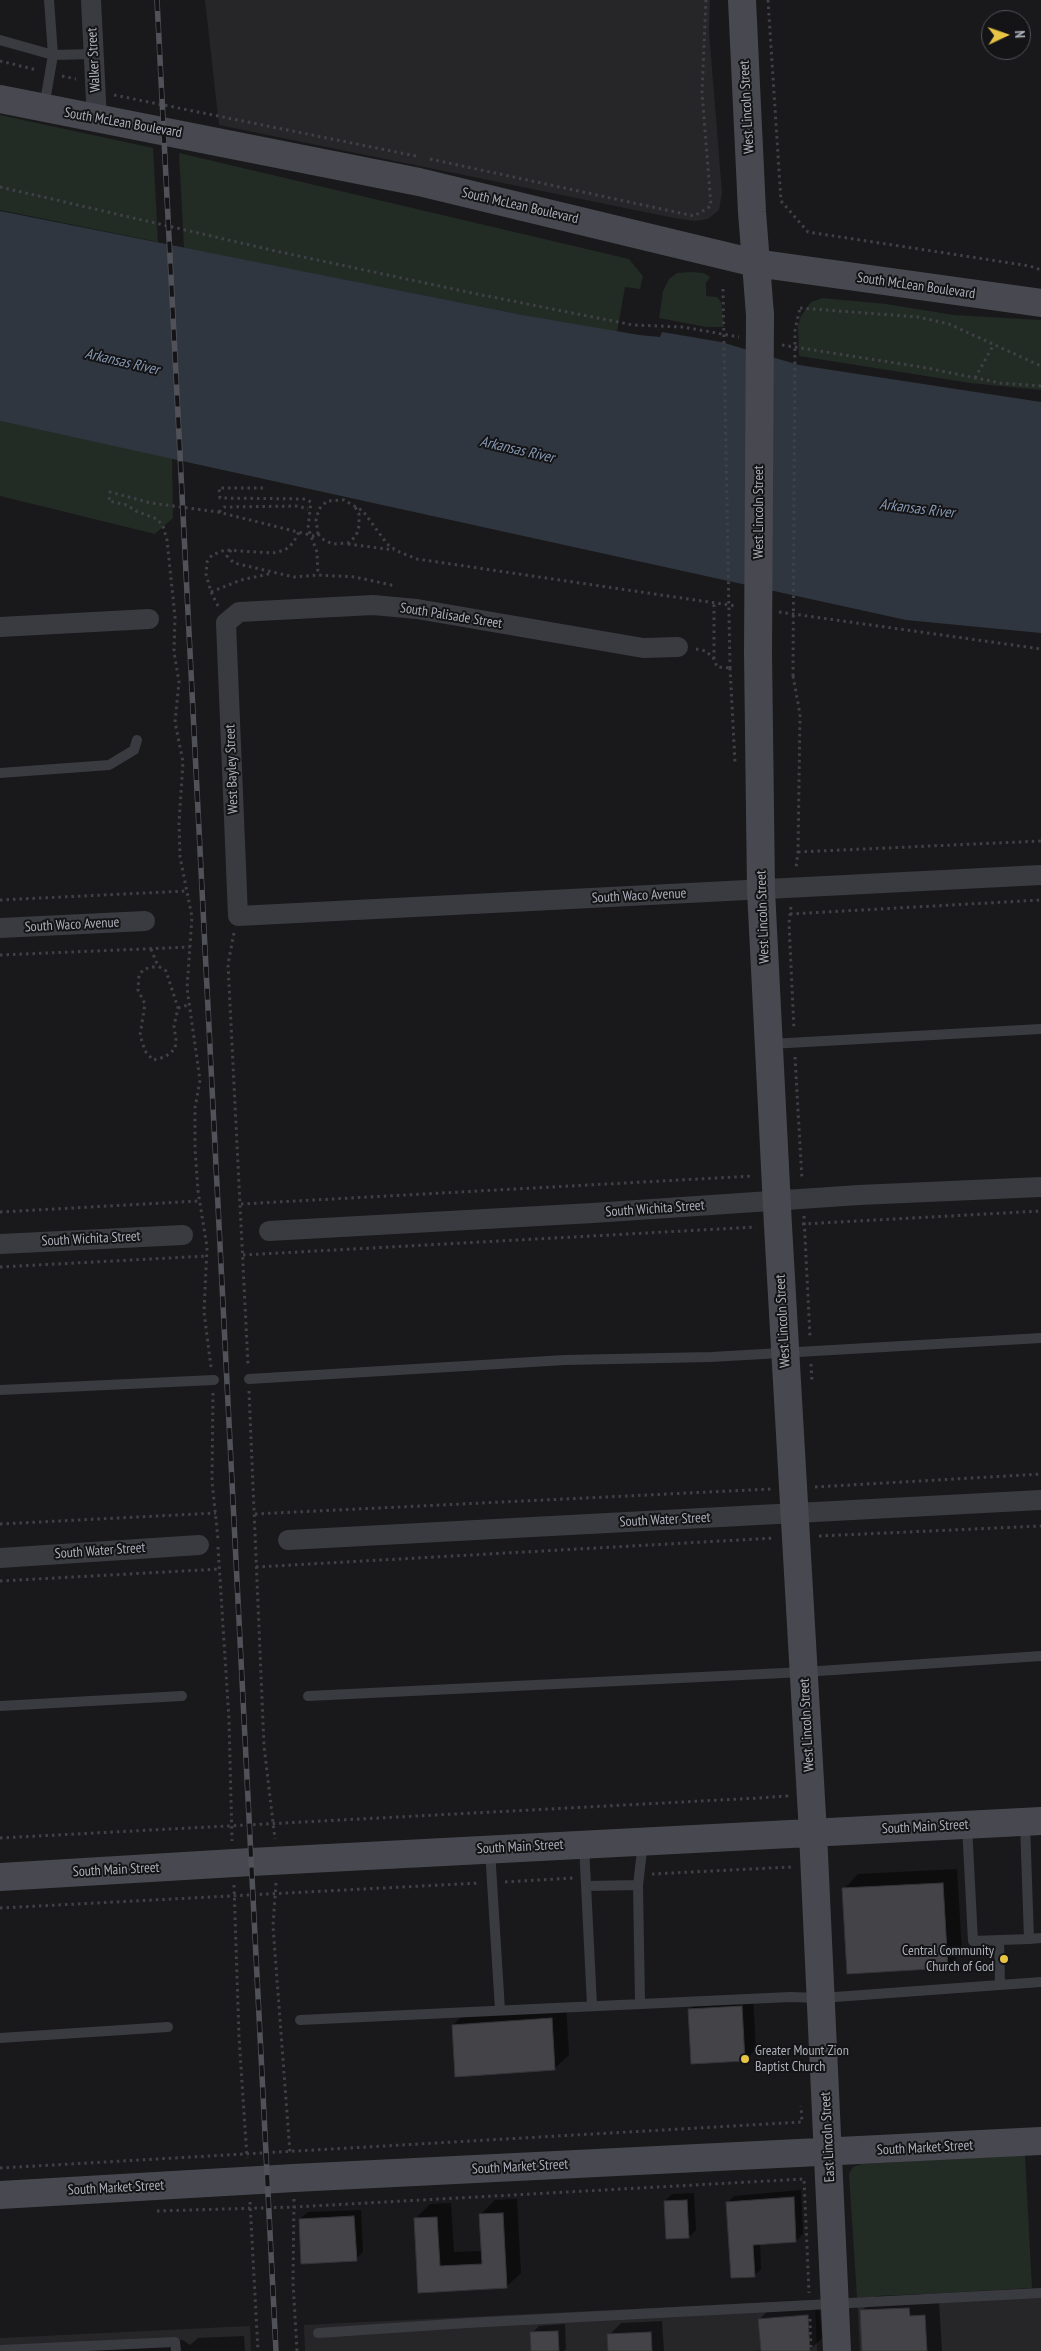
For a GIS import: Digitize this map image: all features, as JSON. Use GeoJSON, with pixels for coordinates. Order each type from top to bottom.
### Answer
{"type":"FeatureCollection","features":[{"type":"Feature","properties":{"kind":"street","name":"Walker Street"},"geometry":{"type":"LineString","coordinates":[[91,0],[97,120]]}},
{"type":"Feature","properties":{"kind":"street","name":"West Lincoln Street"},"geometry":{"type":"LineString","coordinates":[[742,0],[755,263],[760,315],[759,661],[761,890],[782,1043],[788,1172],[776,1216],[798,1351],[795,1513],[813,1833]]}},
{"type":"Feature","properties":{"kind":"street","name":"South McLean Boulevard"},"geometry":{"type":"LineString","coordinates":[[0,99],[97,120],[164,130],[419,182],[755,263],[1041,303]]}},
{"type":"Feature","properties":{"kind":"street","name":"South Palisade Street"},"geometry":{"type":"LineString","coordinates":[[226,623],[238,612],[372,606],[417,608],[643,648],[678,647]]}},
{"type":"Feature","properties":{"kind":"street"},"geometry":{"type":"LineString","coordinates":[[0,627],[149,619]]}},
{"type":"Feature","properties":{"kind":"street","name":"West Bayley Street"},"geometry":{"type":"LineString","coordinates":[[226,623],[238,916]]}},
{"type":"Feature","properties":{"kind":"street","name":"South Waco Avenue"},"geometry":{"type":"LineString","coordinates":[[238,916],[1041,875]]}},
{"type":"Feature","properties":{"kind":"street","name":"South Waco Avenue"},"geometry":{"type":"LineString","coordinates":[[0,928],[145,921]]}},
{"type":"Feature","properties":{"kind":"street","name":"South Wichita Street"},"geometry":{"type":"LineString","coordinates":[[269,1231],[776,1216],[1041,1187]]}},
{"type":"Feature","properties":{"kind":"street","name":"South Wichita Street"},"geometry":{"type":"LineString","coordinates":[[0,1244],[183,1235]]}},
{"type":"Feature","properties":{"kind":"street","name":"South Water Street"},"geometry":{"type":"LineString","coordinates":[[288,1540],[1041,1500]]}},
{"type":"Feature","properties":{"kind":"street","name":"South Water Street"},"geometry":{"type":"LineString","coordinates":[[0,1558],[199,1545]]}},
{"type":"Feature","properties":{"kind":"street","name":"South Main Street"},"geometry":{"type":"LineString","coordinates":[[0,1877],[277,1860],[1033,1821]]}},
{"type":"Feature","properties":{"kind":"street","name":"East Lincoln Street"},"geometry":{"type":"LineString","coordinates":[[813,1833],[828,2153],[822,2305],[837,2351]]}},
{"type":"Feature","properties":{"kind":"street","name":"South Market Street"},"geometry":{"type":"LineString","coordinates":[[0,2195],[248,2168],[828,2153],[1041,2142]]}},
{"type":"Feature","properties":{"kind":"lane"},"geometry":{"type":"LineString","coordinates":[[44,108],[53,55],[49,0]]}},
{"type":"Feature","properties":{"kind":"lane"},"geometry":{"type":"LineString","coordinates":[[0,40],[53,55],[93,54]]}},
{"type":"Feature","properties":{"kind":"lane"},"geometry":{"type":"LineString","coordinates":[[0,773],[110,765],[134,750],[137,740]]}},
{"type":"Feature","properties":{"kind":"lane"},"geometry":{"type":"LineString","coordinates":[[782,1043],[1041,1029]]}},
{"type":"Feature","properties":{"kind":"lane"},"geometry":{"type":"LineString","coordinates":[[249,1379],[564,1360],[711,1357],[1041,1338]]}},
{"type":"Feature","properties":{"kind":"lane"},"geometry":{"type":"LineString","coordinates":[[0,1390],[214,1380]]}},
{"type":"Feature","properties":{"kind":"lane"},"geometry":{"type":"LineString","coordinates":[[308,1696],[804,1672],[1041,1656]]}},
{"type":"Feature","properties":{"kind":"lane"},"geometry":{"type":"LineString","coordinates":[[0,1706],[182,1696]]}},
{"type":"Feature","properties":{"kind":"lane"},"geometry":{"type":"LineString","coordinates":[[1029,1939],[1033,1821]]}},
{"type":"Feature","properties":{"kind":"lane"},"geometry":{"type":"LineString","coordinates":[[967,1825],[973,1941],[1041,1938]]}},
{"type":"Feature","properties":{"kind":"lane"},"geometry":{"type":"LineString","coordinates":[[640,2003],[638,1880],[644,1841]]}},
{"type":"Feature","properties":{"kind":"lane"},"geometry":{"type":"LineString","coordinates":[[584,1844],[592,2006]]}},
{"type":"Feature","properties":{"kind":"lane"},"geometry":{"type":"LineString","coordinates":[[490,1849],[500,2010]]}},
{"type":"Feature","properties":{"kind":"lane"},"geometry":{"type":"LineString","coordinates":[[586,1882],[638,1880]]}},
{"type":"Feature","properties":{"kind":"lane"},"geometry":{"type":"LineString","coordinates":[[999,1940],[1000,1985]]}},
{"type":"Feature","properties":{"kind":"lane"},"geometry":{"type":"LineString","coordinates":[[300,2020],[640,2003],[790,1997],[821,1998],[1041,1982]]}},
{"type":"Feature","properties":{"kind":"lane"},"geometry":{"type":"LineString","coordinates":[[0,2038],[168,2028]]}},
{"type":"Feature","properties":{"kind":"lane"},"geometry":{"type":"LineString","coordinates":[[318,2333],[466,2323],[1041,2293]]}},
{"type":"Feature","properties":{"kind":"lane"},"geometry":{"type":"LineString","coordinates":[[0,2350],[175,2342],[176,2351]]}},
{"type":"Feature","properties":{"kind":"path"},"geometry":{"type":"LineString","coordinates":[[115,96],[345,141],[694,216],[711,206],[702,92],[706,0]]}},
{"type":"Feature","properties":{"kind":"path"},"geometry":{"type":"LineString","coordinates":[[768,0],[781,201],[808,232],[1030,266],[1041,270]]}},
{"type":"Feature","properties":{"kind":"path"},"geometry":{"type":"LineString","coordinates":[[0,187],[280,252],[491,297],[633,325],[684,327],[742,338]]}},
{"type":"Feature","properties":{"kind":"path"},"geometry":{"type":"LineString","coordinates":[[723,290],[730,668]]}},
{"type":"Feature","properties":{"kind":"path"},"geometry":{"type":"LineString","coordinates":[[776,1216],[788,1172],[782,1043],[790,914],[798,852],[800,714],[793,676],[796,330],[800,308],[918,317],[950,324],[1041,366]]}},
{"type":"Feature","properties":{"kind":"path"},"geometry":{"type":"LineString","coordinates":[[781,344],[1000,383],[1041,386]]}},
{"type":"Feature","properties":{"kind":"path"},"geometry":{"type":"LineString","coordinates":[[975,378],[994,344]]}},
{"type":"Feature","properties":{"kind":"path"},"geometry":{"type":"LineString","coordinates":[[263,488],[219,488],[220,498],[304,499],[310,502],[308,509],[310,535],[316,552],[318,575]]}},
{"type":"Feature","properties":{"kind":"path"},"geometry":{"type":"LineString","coordinates":[[258,2351],[232,1863],[229,1720],[220,1569],[212,1481],[214,1380],[204,1312],[206,1256],[195,1148],[195,1108],[200,1080],[187,988],[192,917],[180,857],[179,823],[183,762],[175,722],[179,682],[174,652],[175,617],[167,540],[163,526],[157,518],[136,511],[127,505],[109,500],[110,492],[151,503],[218,512],[314,536],[318,534]]}},
{"type":"Feature","properties":{"kind":"path"},"geometry":{"type":"LineString","coordinates":[[397,551],[348,544],[333,544],[324,540],[318,534],[316,520],[319,509],[327,501],[344,500],[353,503],[363,511],[387,544],[397,551],[417,559],[744,607]]}},
{"type":"Feature","properties":{"kind":"path"},"geometry":{"type":"LineString","coordinates":[[348,544],[356,536],[358,526],[359,514],[353,503]]}},
{"type":"Feature","properties":{"kind":"path"},"geometry":{"type":"LineString","coordinates":[[218,512],[224,507],[298,506],[308,509]]}},
{"type":"Feature","properties":{"kind":"path"},"geometry":{"type":"LineString","coordinates":[[226,623],[211,592],[206,574],[207,562],[212,556],[224,550],[273,553],[285,550],[293,543],[299,532]]}},
{"type":"Feature","properties":{"kind":"path"},"geometry":{"type":"LineString","coordinates":[[231,550],[227,556],[234,563],[294,577],[318,575],[355,577],[400,587]]}},
{"type":"Feature","properties":{"kind":"path"},"geometry":{"type":"LineString","coordinates":[[211,592],[241,580],[276,572]]}},
{"type":"Feature","properties":{"kind":"path"},"geometry":{"type":"LineString","coordinates":[[714,602],[714,659],[717,667],[730,668],[759,661]]}},
{"type":"Feature","properties":{"kind":"path"},"geometry":{"type":"LineString","coordinates":[[773,611],[1041,648]]}},
{"type":"Feature","properties":{"kind":"path"},"geometry":{"type":"LineString","coordinates":[[678,647],[706,650],[714,659]]}},
{"type":"Feature","properties":{"kind":"path"},"geometry":{"type":"LineString","coordinates":[[798,852],[1041,841]]}},
{"type":"Feature","properties":{"kind":"path"},"geometry":{"type":"LineString","coordinates":[[0,900],[186,891]]}},
{"type":"Feature","properties":{"kind":"path"},"geometry":{"type":"LineString","coordinates":[[790,914],[1041,900]]}},
{"type":"Feature","properties":{"kind":"path"},"geometry":{"type":"LineString","coordinates":[[238,916],[228,964],[241,1204],[264,1746],[277,1860],[273,1926],[292,2166],[297,2351]]}},
{"type":"Feature","properties":{"kind":"path"},"geometry":{"type":"LineString","coordinates":[[0,955],[190,947]]}},
{"type":"Feature","properties":{"kind":"path"},"geometry":{"type":"LineString","coordinates":[[151,949],[158,966],[166,971],[178,1008],[174,1026],[175,1049],[165,1057],[154,1060],[145,1051],[140,1035],[145,1004],[138,990],[139,975],[144,969],[158,966]]}},
{"type":"Feature","properties":{"kind":"path"},"geometry":{"type":"LineString","coordinates":[[178,1008],[188,1005]]}},
{"type":"Feature","properties":{"kind":"path"},"geometry":{"type":"LineString","coordinates":[[241,1204],[756,1176],[776,1216],[798,1351],[812,1390]]}},
{"type":"Feature","properties":{"kind":"path"},"geometry":{"type":"LineString","coordinates":[[0,1212],[199,1201]]}},
{"type":"Feature","properties":{"kind":"path"},"geometry":{"type":"LineString","coordinates":[[243,1255],[776,1216],[1041,1211]]}},
{"type":"Feature","properties":{"kind":"path"},"geometry":{"type":"LineString","coordinates":[[0,1267],[206,1256]]}},
{"type":"Feature","properties":{"kind":"path"},"geometry":{"type":"LineString","coordinates":[[256,1567],[795,1513],[1041,1474]]}},
{"type":"Feature","properties":{"kind":"path"},"geometry":{"type":"LineString","coordinates":[[0,1524],[216,1513]]}},
{"type":"Feature","properties":{"kind":"path"},"geometry":{"type":"LineString","coordinates":[[255,1514],[795,1513],[1041,1526]]}},
{"type":"Feature","properties":{"kind":"path"},"geometry":{"type":"LineString","coordinates":[[0,1581],[220,1569]]}},
{"type":"Feature","properties":{"kind":"path"},"geometry":{"type":"LineString","coordinates":[[0,1838],[758,1798],[787,1796],[786,1786]]}},
{"type":"Feature","properties":{"kind":"path"},"geometry":{"type":"LineString","coordinates":[[638,1880],[791,1867],[791,1877]]}},
{"type":"Feature","properties":{"kind":"path"},"geometry":{"type":"LineString","coordinates":[[0,1908],[492,1883],[586,1882]]}},
{"type":"Feature","properties":{"kind":"path"},"geometry":{"type":"LineString","coordinates":[[0,2168],[248,2168],[292,2166],[802,2122],[801,2103]]}},
{"type":"Feature","properties":{"kind":"path"},"geometry":{"type":"LineString","coordinates":[[149,2211],[294,2207],[804,2179],[822,2305],[811,2351]]}},
{"type":"Feature","properties":{"kind":"shaded area"},"geometry":{"type":"Polygon","coordinates":[[[205,0],[710,0],[709,31],[722,193],[719,210],[708,219],[695,221],[674,218],[219,125],[205,0]]]}},
{"type":"Feature","properties":{"kind":"shaded area"},"geometry":{"type":"Polygon","coordinates":[[[0,115],[153,148],[158,242],[0,210],[0,115]]]}},
{"type":"Feature","properties":{"kind":"shaded area"},"geometry":{"type":"Polygon","coordinates":[[[179,153],[629,259],[643,276],[640,289],[625,287],[617,332],[184,248],[179,153]]]}},
{"type":"Feature","properties":{"kind":"shaded area"},"geometry":{"type":"Polygon","coordinates":[[[677,273],[704,273],[710,277],[706,283],[706,296],[717,297],[721,302],[724,327],[706,327],[659,318],[663,291],[669,279],[677,273]]]}},
{"type":"Feature","properties":{"kind":"shaded area"},"geometry":{"type":"Polygon","coordinates":[[[822,298],[886,304],[954,315],[1041,320],[1041,390],[970,383],[799,356],[798,326],[801,316],[811,302],[822,298]]]}},
{"type":"Feature","properties":{"kind":"shaded area"},"geometry":{"type":"Polygon","coordinates":[[[0,421],[172,458],[173,518],[155,534],[0,496],[0,421]]]}},
{"type":"Feature","properties":{"kind":"shaded area"},"geometry":{"type":"Polygon","coordinates":[[[1025,2155],[1032,2288],[857,2298],[849,2174],[853,2167],[862,2164],[1025,2155]]]}},
{"type":"Feature","properties":{"kind":"shaded area"},"geometry":{"type":"Polygon","coordinates":[[[1041,2288],[1041,2351],[860,2351],[857,2298],[1041,2288]]]}},
{"type":"Feature","properties":{"kind":"shaded area"},"geometry":{"type":"Polygon","coordinates":[[[815,2300],[817,2351],[305,2351],[304,2325],[815,2300]]]}},
{"type":"Feature","properties":{"kind":"shaded area"},"geometry":{"type":"Polygon","coordinates":[[[250,2326],[251,2351],[0,2351],[0,2338],[250,2326]]]}},
{"type":"Feature","properties":{"kind":"water","name":"Arkansas River"},"geometry":{"type":"Polygon","coordinates":[[[0,211],[523,315],[639,335],[660,337],[662,332],[721,342],[799,365],[1041,402],[1041,633],[906,620],[0,421],[0,211]]]}},
{"type":"Feature","properties":{"kind":"building"},"geometry":{"type":"Polygon","coordinates":[[[943,1883],[948,1968],[847,1974],[842,1888],[943,1883]]]}},
{"type":"Feature","properties":{"kind":"building"},"geometry":{"type":"Polygon","coordinates":[[[742,2006],[745,2061],[691,2064],[688,2009],[742,2006]]]}},
{"type":"Feature","properties":{"kind":"building"},"geometry":{"type":"Polygon","coordinates":[[[552,2018],[555,2070],[455,2077],[452,2025],[552,2018]]]}},
{"type":"Feature","properties":{"kind":"building"},"geometry":{"type":"Polygon","coordinates":[[[794,2197],[796,2242],[753,2245],[755,2277],[731,2278],[726,2202],[794,2197]]]}},
{"type":"Feature","properties":{"kind":"building"},"geometry":{"type":"Polygon","coordinates":[[[687,2200],[689,2238],[666,2239],[664,2201],[687,2200]]]}},
{"type":"Feature","properties":{"kind":"building"},"geometry":{"type":"Polygon","coordinates":[[[503,2213],[507,2288],[418,2293],[414,2218],[437,2217],[440,2266],[482,2264],[479,2214],[503,2213]]]}},
{"type":"Feature","properties":{"kind":"building"},"geometry":{"type":"Polygon","coordinates":[[[354,2216],[357,2261],[301,2264],[299,2219],[354,2216]]]}},
{"type":"Feature","properties":{"kind":"building"},"geometry":{"type":"Polygon","coordinates":[[[909,2308],[910,2316],[925,2315],[927,2351],[862,2351],[860,2310],[909,2308]]]}},
{"type":"Feature","properties":{"kind":"building"},"geometry":{"type":"Polygon","coordinates":[[[808,2315],[810,2351],[761,2351],[758,2319],[808,2315]]]}},
{"type":"Feature","properties":{"kind":"building"},"geometry":{"type":"Polygon","coordinates":[[[558,2331],[559,2351],[531,2351],[530,2332],[558,2331]]]}},
{"type":"Feature","properties":{"kind":"building"},"geometry":{"type":"Polygon","coordinates":[[[651,2332],[652,2351],[608,2351],[607,2334],[651,2332]]]}},
{"type":"Feature","properties":{"kind":"railway"},"geometry":{"type":"LineString","coordinates":[[157,0],[276,2351]]}},
{"type":"Feature","properties":{"kind":"place","name":"Central Community Church of God"},"geometry":{"type":"Point","coordinates":[1004,1959]}},
{"type":"Feature","properties":{"kind":"place","name":"Greater Mount Zion Baptist Church"},"geometry":{"type":"Point","coordinates":[745,2059]}}]}
